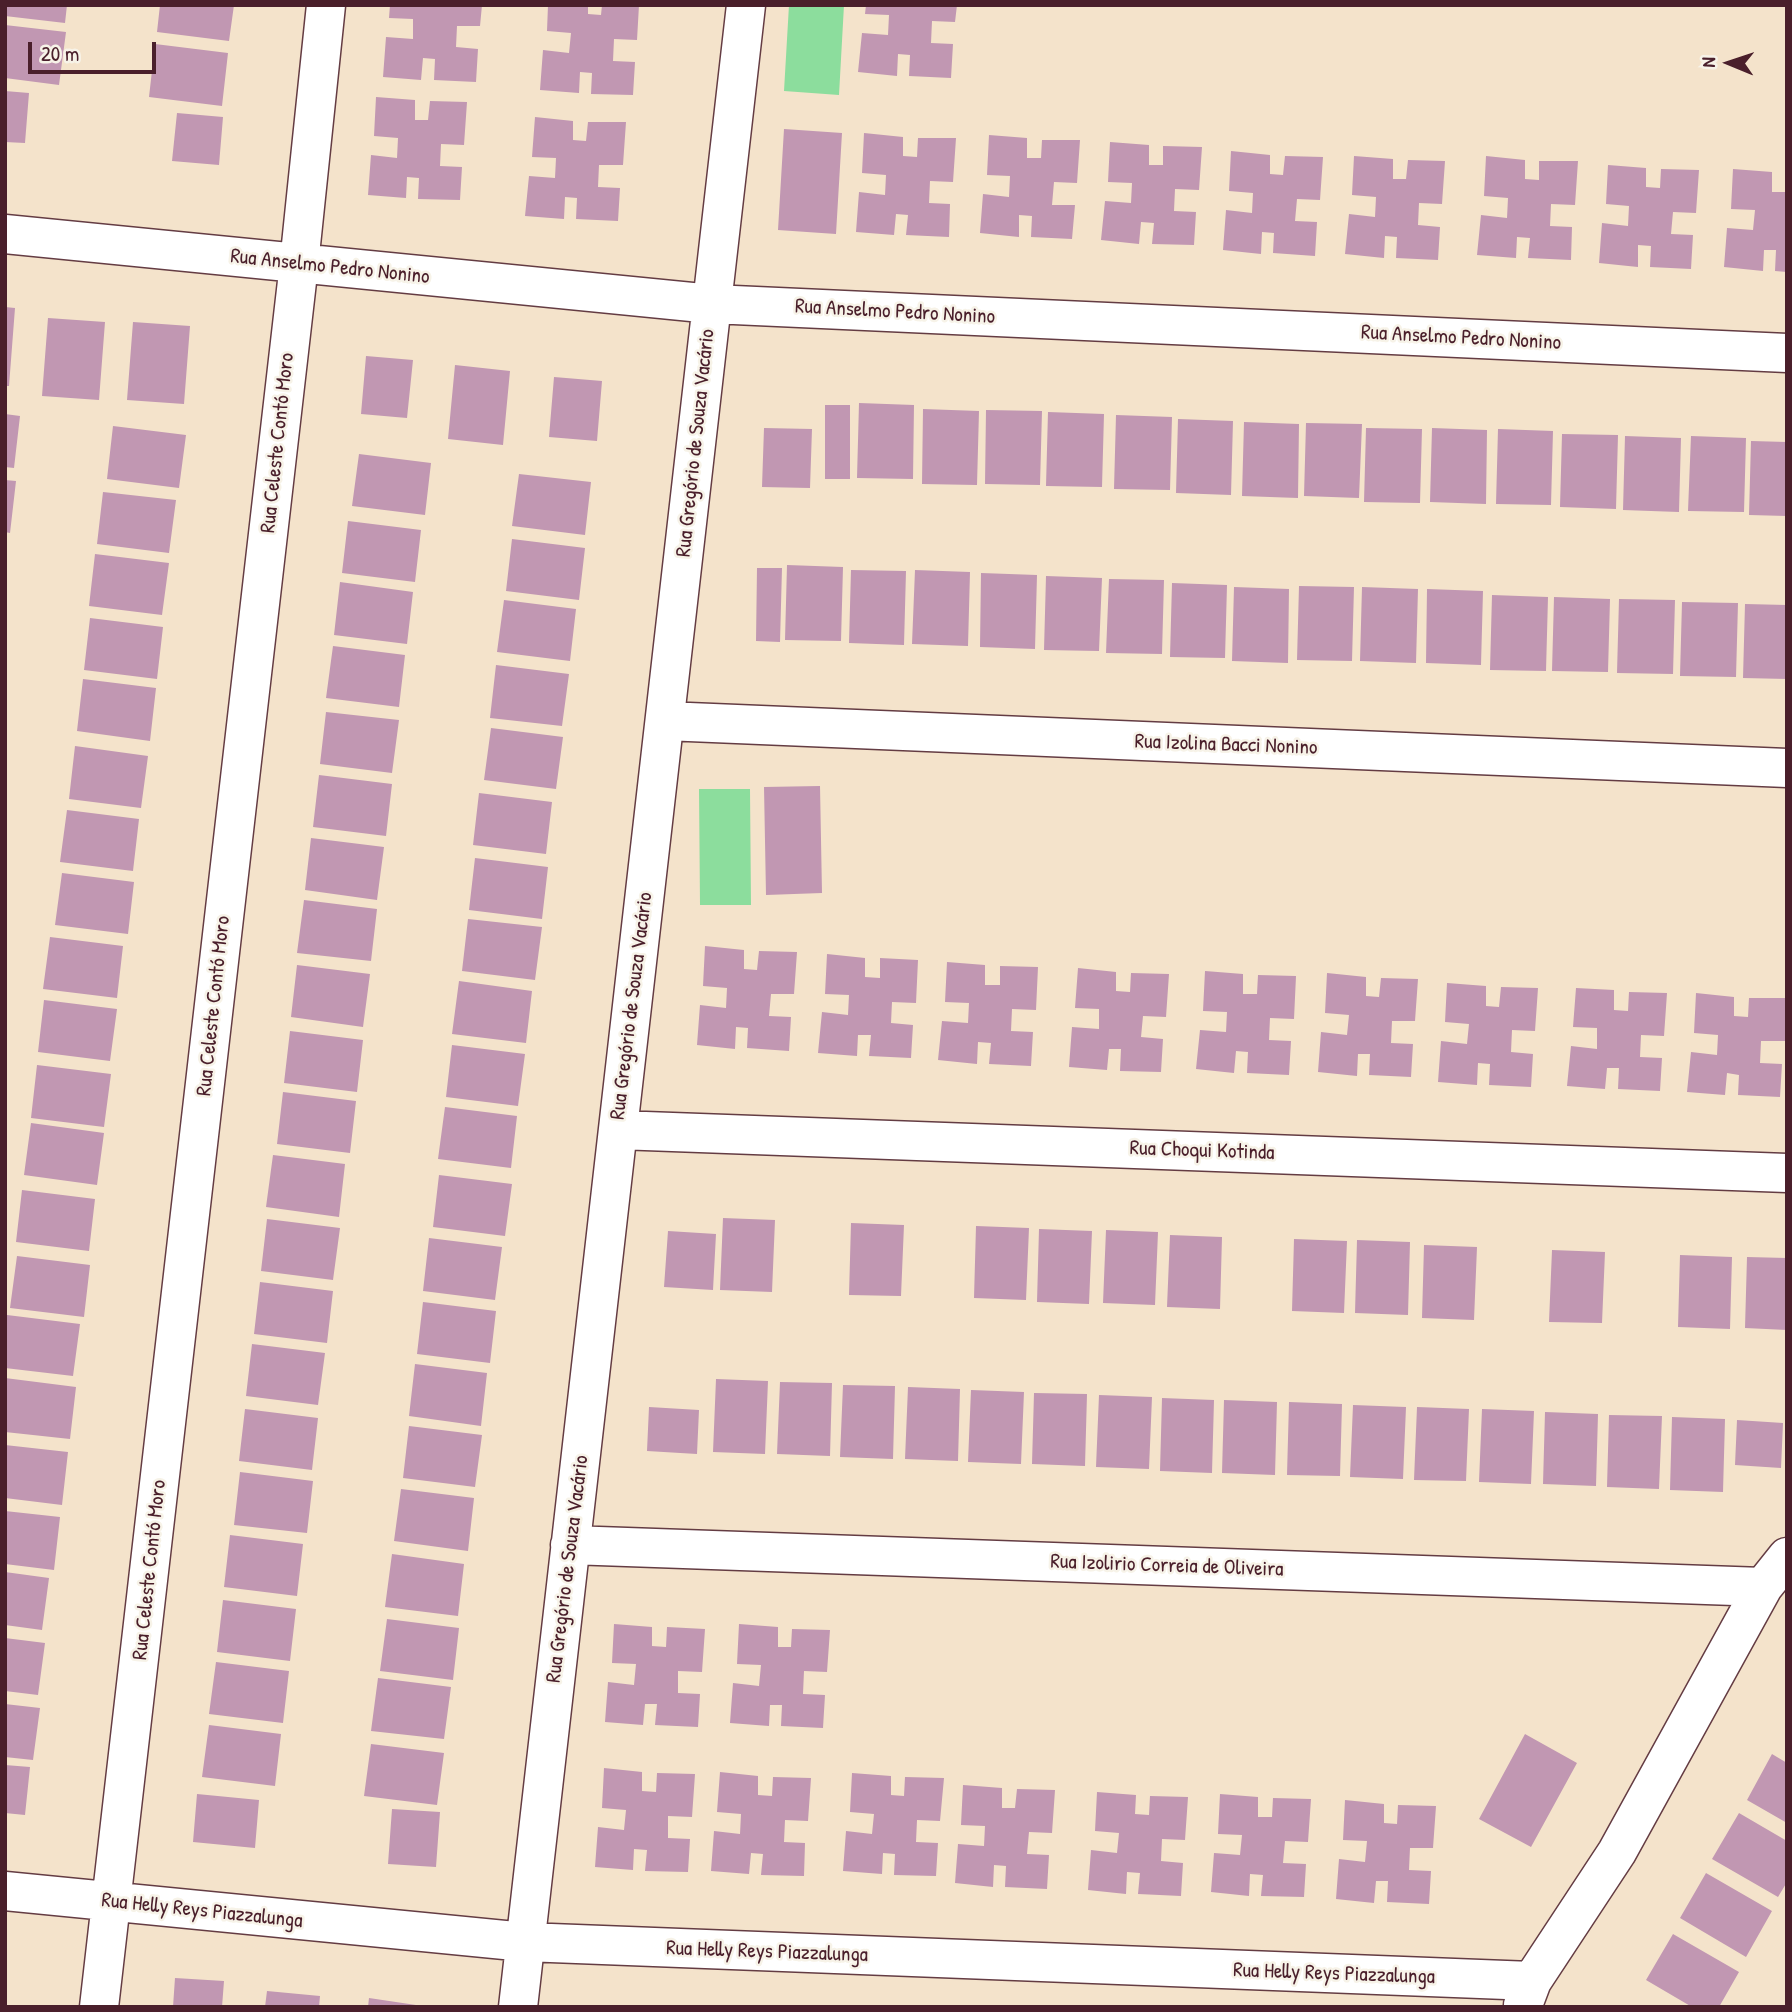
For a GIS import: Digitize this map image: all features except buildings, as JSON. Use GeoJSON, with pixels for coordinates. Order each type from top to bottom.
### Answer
{"type":"FeatureCollection","features":[{"type":"Feature","properties":{"kind":"street","name":"Rua Celeste Contó Moro"},"geometry":{"type":"LineString","coordinates":[[99,2007],[299,264],[326,5]]}},
{"type":"Feature","properties":{"kind":"street","name":"Rua Gregório de Souza Vacário"},"geometry":{"type":"LineString","coordinates":[[518,2007],[746,5]]}},
{"type":"Feature","properties":{"kind":"street","name":"Rua Anselmo Pedro Nonino"},"geometry":{"type":"LineString","coordinates":[[5,234],[712,304],[1787,354]]}},
{"type":"Feature","properties":{"kind":"street","name":"Rua Izolina Bacci Nonino"},"geometry":{"type":"LineString","coordinates":[[665,721],[1787,768]]}},
{"type":"Feature","properties":{"kind":"street","name":"Rua Choqui Kotinda"},"geometry":{"type":"LineString","coordinates":[[618,1130],[1787,1172]]}},
{"type":"Feature","properties":{"kind":"street","name":"Rua Izolirio Correia de Oliveira"},"geometry":{"type":"LineString","coordinates":[[570,1545],[1763,1587]]}},
{"type":"Feature","properties":{"kind":"street"},"geometry":{"type":"LineString","coordinates":[[1527,1994],[1617,1852],[1763,1587],[1787,1557]]}},
{"type":"Feature","properties":{"kind":"street","name":"Rua Helly Reys Piazzalunga"},"geometry":{"type":"LineString","coordinates":[[5,1891],[525,1942],[1527,1994]]}},
{"type":"Feature","properties":{"kind":"green space"},"geometry":{"type":"Polygon","coordinates":[[[789,5],[844,5],[839,95],[784,91],[789,5]]]}},
{"type":"Feature","properties":{"kind":"green space"},"geometry":{"type":"Polygon","coordinates":[[[699,789],[750,789],[751,905],[700,905],[699,789]]]}}]}
